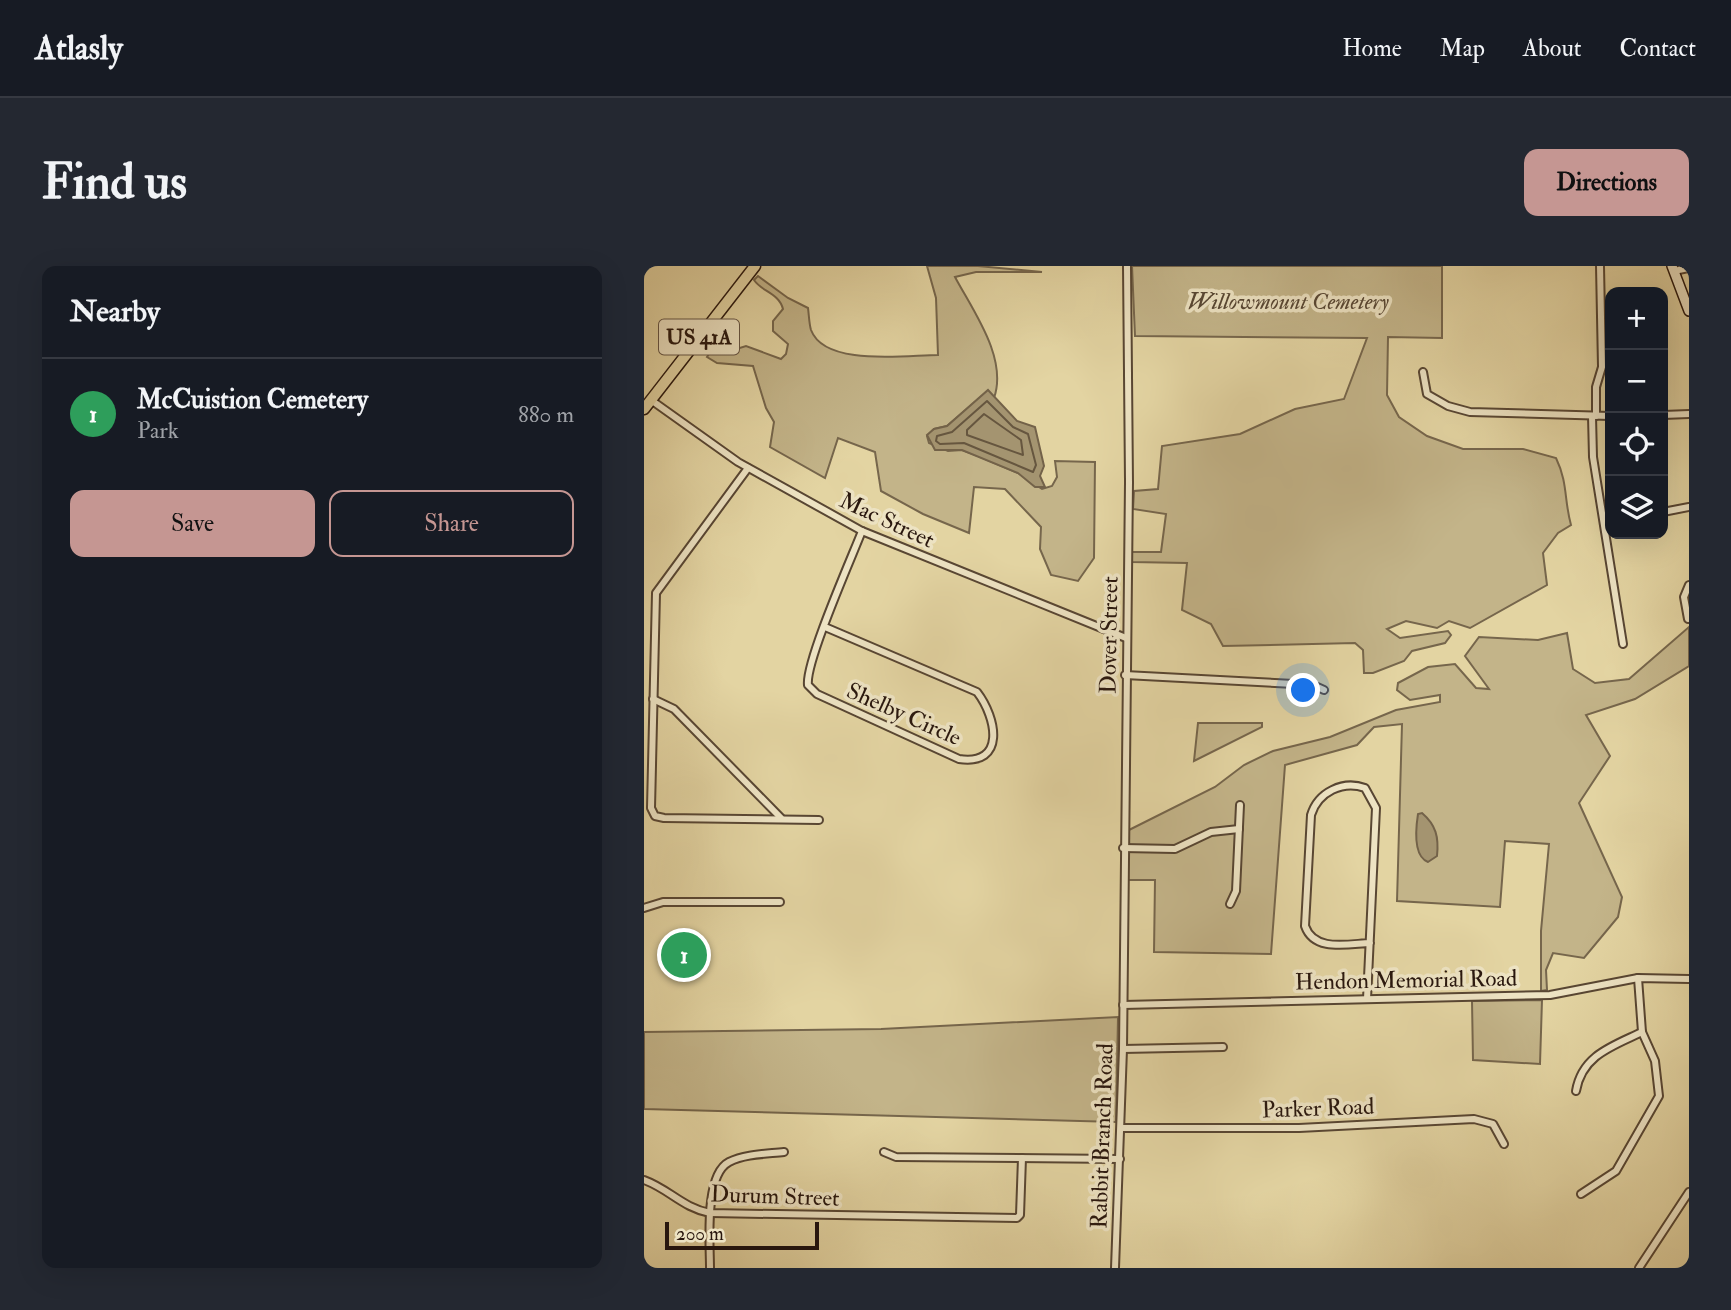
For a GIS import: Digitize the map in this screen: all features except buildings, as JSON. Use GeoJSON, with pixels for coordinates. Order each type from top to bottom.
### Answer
{"type":"FeatureCollection","features":[{"type":"Feature","properties":{"kind":"main road","name":"US 41A"},"geometry":{"type":"LineString","coordinates":[[647,404],[755,266]]}},
{"type":"Feature","properties":{"kind":"street","name":"Dover Street"},"geometry":{"type":"LineString","coordinates":[[1123,1005],[1127,266]]}},
{"type":"Feature","properties":{"kind":"street"},"geometry":{"type":"LineString","coordinates":[[1601,266],[1602,367],[1596,387],[1593,457],[1599,501],[1605,517]]}},
{"type":"Feature","properties":{"kind":"street"},"geometry":{"type":"LineString","coordinates":[[1689,268],[1673,269],[1689,312]]}},
{"type":"Feature","properties":{"kind":"street"},"geometry":{"type":"LineString","coordinates":[[1423,372],[1427,394],[1448,406],[1470,412],[1605,416]]}},
{"type":"Feature","properties":{"kind":"street","name":"Mac Street"},"geometry":{"type":"LineString","coordinates":[[647,404],[748,468],[862,531],[1126,638]]}},
{"type":"Feature","properties":{"kind":"street"},"geometry":{"type":"LineString","coordinates":[[1668,415],[1689,414]]}},
{"type":"Feature","properties":{"kind":"street"},"geometry":{"type":"LineString","coordinates":[[748,468],[656,593],[650,796],[655,816],[819,820]]}},
{"type":"Feature","properties":{"kind":"street"},"geometry":{"type":"LineString","coordinates":[[1668,511],[1689,507]]}},
{"type":"Feature","properties":{"kind":"street","name":"Shelby Circle"},"geometry":{"type":"LineString","coordinates":[[825,627],[977,692],[986,707],[993,736],[987,753],[980,759],[958,759],[817,694],[807,679],[825,627],[862,531]]}},
{"type":"Feature","properties":{"kind":"street"},"geometry":{"type":"LineString","coordinates":[[1609,539],[1623,644]]}},
{"type":"Feature","properties":{"kind":"street"},"geometry":{"type":"LineString","coordinates":[[1688,618],[1684,597],[1689,585]]}},
{"type":"Feature","properties":{"kind":"street"},"geometry":{"type":"LineString","coordinates":[[1125,675],[1313,685],[1324,690]]}},
{"type":"Feature","properties":{"kind":"street"},"geometry":{"type":"LineString","coordinates":[[653,699],[674,709],[781,818]]}},
{"type":"Feature","properties":{"kind":"street"},"geometry":{"type":"LineString","coordinates":[[1367,999],[1370,943],[1376,808],[1365,788],[1346,785],[1319,799],[1311,814],[1305,926],[1312,938],[1325,944],[1370,943]]}},
{"type":"Feature","properties":{"kind":"street"},"geometry":{"type":"LineString","coordinates":[[1230,904],[1236,891],[1240,806]]}},
{"type":"Feature","properties":{"kind":"street"},"geometry":{"type":"LineString","coordinates":[[1123,848],[1175,849],[1211,832],[1239,830]]}},
{"type":"Feature","properties":{"kind":"street"},"geometry":{"type":"LineString","coordinates":[[644,908],[663,902],[780,902]]}},
{"type":"Feature","properties":{"kind":"street"},"geometry":{"type":"LineString","coordinates":[[1581,1194],[1616,1171],[1660,1096],[1655,1061],[1642,1032],[1638,978]]}},
{"type":"Feature","properties":{"kind":"street","name":"Hendon Memorial Road"},"geometry":{"type":"LineString","coordinates":[[1123,1005],[1550,995],[1638,978],[1689,979]]}},
{"type":"Feature","properties":{"kind":"street","name":"Rabbit Branch Road"},"geometry":{"type":"LineString","coordinates":[[1115,1268],[1123,1005]]}},
{"type":"Feature","properties":{"kind":"street"},"geometry":{"type":"LineString","coordinates":[[1576,1091],[1578,1079],[1591,1058],[1642,1032]]}},
{"type":"Feature","properties":{"kind":"street"},"geometry":{"type":"LineString","coordinates":[[1123,1049],[1223,1046]]}},
{"type":"Feature","properties":{"kind":"street","name":"Parker Road"},"geometry":{"type":"LineString","coordinates":[[1121,1128],[1299,1128],[1474,1119],[1493,1124],[1504,1144]]}},
{"type":"Feature","properties":{"kind":"street"},"geometry":{"type":"LineString","coordinates":[[709,1268],[710,1213],[718,1172],[728,1162],[757,1154],[783,1152]]}},
{"type":"Feature","properties":{"kind":"street"},"geometry":{"type":"LineString","coordinates":[[884,1152],[896,1157],[1120,1159]]}},
{"type":"Feature","properties":{"kind":"street","name":"Durum Street"},"geometry":{"type":"LineString","coordinates":[[644,1180],[657,1185],[692,1210],[710,1213],[1019,1217],[1022,1158]]}},
{"type":"Feature","properties":{"kind":"street"},"geometry":{"type":"LineString","coordinates":[[1640,1268],[1689,1192]]}},
{"type":"Feature","properties":{"kind":"green space"},"geometry":{"type":"Polygon","coordinates":[[[927,266],[978,266],[1042,272],[976,272],[955,277],[993,351],[997,383],[994,398],[988,391],[947,426],[934,429],[927,436],[929,443],[948,451],[962,450],[978,456],[1018,473],[1042,489],[1052,486],[1057,477],[1055,461],[1095,462],[1094,558],[1078,581],[1051,575],[1040,549],[1041,527],[1005,489],[974,487],[969,533],[923,514],[881,491],[875,452],[838,438],[825,478],[770,447],[774,422],[766,408],[753,366],[717,363],[707,357],[711,351],[730,351],[746,346],[781,359],[786,354],[788,344],[773,331],[773,321],[783,309],[778,299],[754,280],[758,276],[788,298],[808,308],[811,330],[819,342],[832,350],[887,357],[938,355],[936,298],[927,266]]]}},
{"type":"Feature","properties":{"kind":"green space","name":"Willowmount Cemetery"},"geometry":{"type":"Polygon","coordinates":[[[1132,266],[1442,266],[1442,338],[1388,337],[1387,395],[1399,417],[1427,436],[1463,449],[1523,449],[1556,458],[1571,525],[1558,533],[1543,553],[1547,585],[1470,628],[1449,621],[1437,628],[1406,621],[1387,629],[1400,638],[1448,631],[1451,635],[1445,643],[1412,651],[1404,661],[1373,673],[1364,673],[1363,650],[1355,643],[1223,646],[1211,624],[1182,610],[1187,563],[1132,562],[1132,552],[1161,552],[1166,514],[1133,509],[1134,491],[1158,489],[1162,446],[1240,434],[1295,409],[1344,399],[1367,338],[1135,336],[1132,266]]]}},
{"type":"Feature","properties":{"kind":"green space"},"geometry":{"type":"Polygon","coordinates":[[[1689,627],[1689,666],[1635,699],[1586,715],[1610,756],[1579,803],[1622,897],[1618,917],[1584,958],[1553,953],[1546,970],[1547,990],[1541,991],[1541,931],[1549,844],[1505,841],[1500,907],[1397,901],[1402,724],[1374,727],[1357,745],[1285,765],[1271,954],[1154,952],[1155,880],[1125,880],[1127,831],[1215,787],[1244,765],[1273,751],[1330,737],[1396,710],[1440,702],[1440,695],[1410,700],[1397,690],[1398,683],[1428,667],[1455,664],[1476,688],[1489,689],[1465,656],[1479,637],[1538,640],[1567,633],[1573,669],[1595,683],[1629,679],[1689,627]]]}},
{"type":"Feature","properties":{"kind":"green space"},"geometry":{"type":"Polygon","coordinates":[[[1198,723],[1262,723],[1262,727],[1194,761],[1198,723]]]}},
{"type":"Feature","properties":{"kind":"green space"},"geometry":{"type":"Polygon","coordinates":[[[1542,1000],[1540,1064],[1473,1060],[1472,1001],[1542,1000]]]}},
{"type":"Feature","properties":{"kind":"green space"},"geometry":{"type":"Polygon","coordinates":[[[1118,1017],[1116,1122],[644,1109],[644,1032],[881,1029],[1118,1017]]]}},
{"type":"Feature","properties":{"kind":"water"},"geometry":{"type":"Polygon","coordinates":[[[988,390],[1017,421],[1035,427],[1044,466],[1040,476],[1045,487],[1035,487],[1018,473],[962,450],[935,450],[927,435],[934,429],[947,426],[988,390]]]}},
{"type":"Feature","properties":{"kind":"water"},"geometry":{"type":"Polygon","coordinates":[[[1422,813],[1431,822],[1437,837],[1437,856],[1428,862],[1420,854],[1417,841],[1418,814],[1422,813]]]}},
{"type":"Feature","properties":{"kind":"place","name":"McCuistion Cemetery"},"geometry":{"type":"Point","coordinates":[684,955]}}]}
